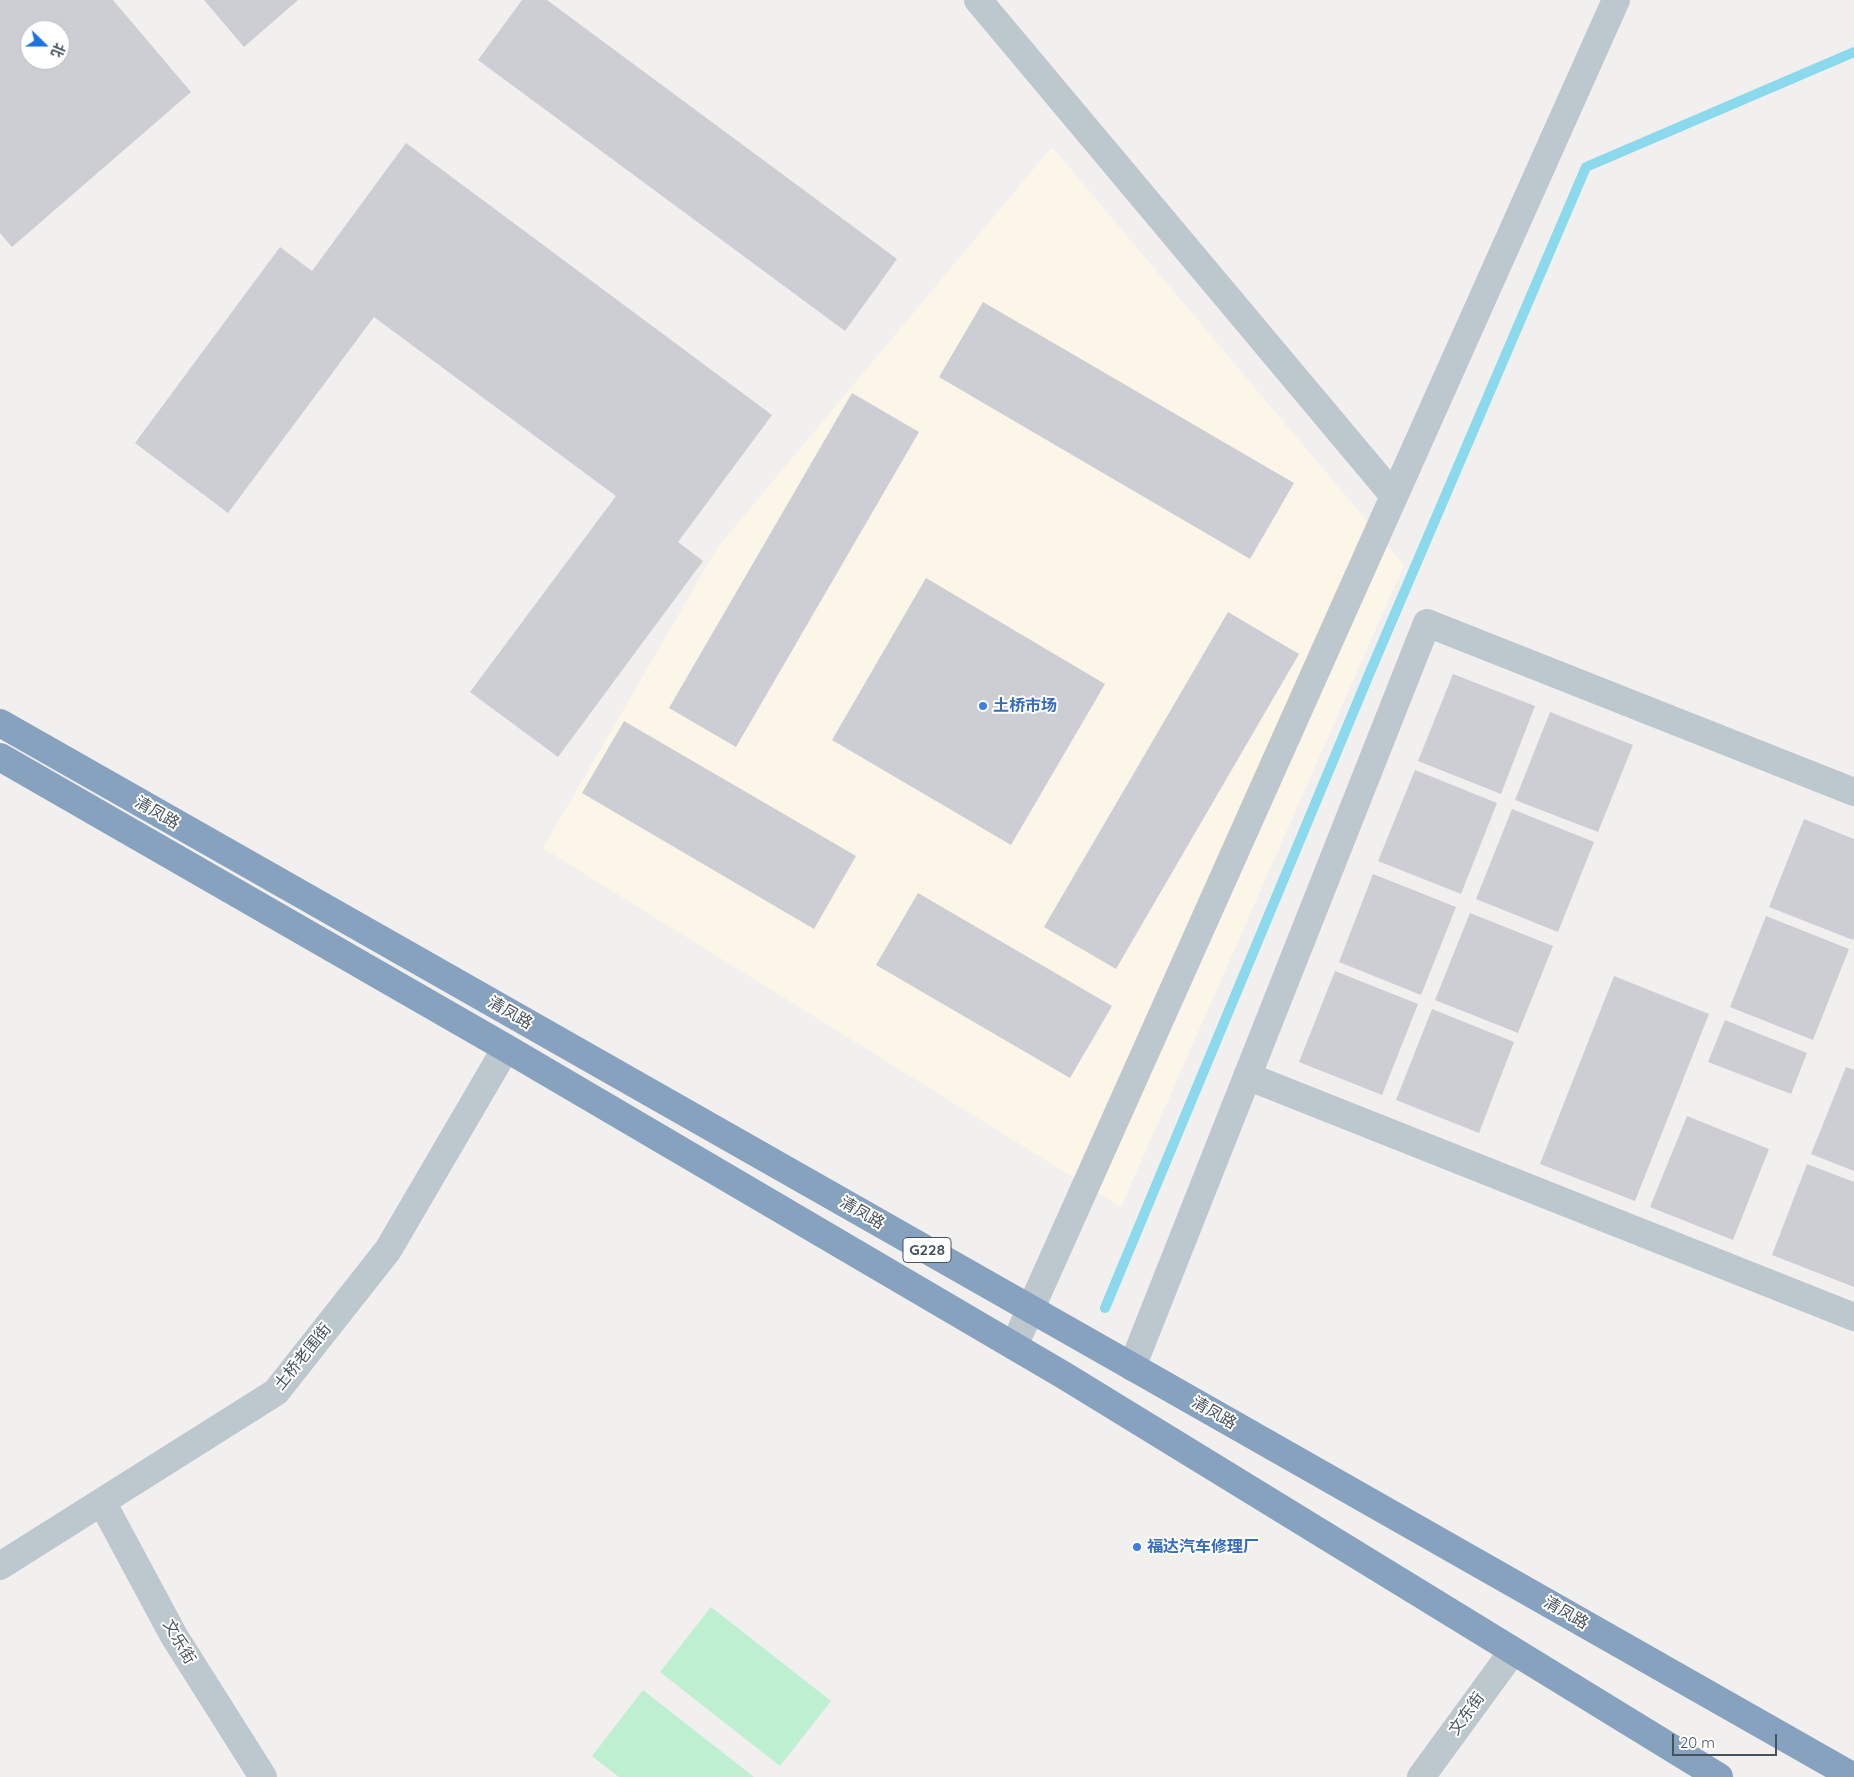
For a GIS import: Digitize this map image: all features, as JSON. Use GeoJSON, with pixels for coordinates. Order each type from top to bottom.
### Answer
{"type":"FeatureCollection","features":[{"type":"Feature","properties":{"kind":"highway","name":"清凤路"},"geometry":{"type":"LineString","coordinates":[[0,723],[1854,1777]]}},
{"type":"Feature","properties":{"kind":"highway","name":"清凤路"},"geometry":{"type":"LineString","coordinates":[[0,757],[506,1048],[1014,1346],[1719,1777]]}},
{"type":"Feature","properties":{"kind":"street"},"geometry":{"type":"LineString","coordinates":[[978,0],[1394,496]]}},
{"type":"Feature","properties":{"kind":"street"},"geometry":{"type":"LineString","coordinates":[[1014,1346],[1616,0]]}},
{"type":"Feature","properties":{"kind":"street"},"geometry":{"type":"LineString","coordinates":[[1132,1367],[1427,623],[1854,792]]}},
{"type":"Feature","properties":{"kind":"street","name":"土桥老围街"},"geometry":{"type":"LineString","coordinates":[[0,1566],[276,1392],[388,1250],[506,1048]]}},
{"type":"Feature","properties":{"kind":"street"},"geometry":{"type":"LineString","coordinates":[[1247,1076],[1854,1317]]}},
{"type":"Feature","properties":{"kind":"street","name":"文乐街"},"geometry":{"type":"LineString","coordinates":[[102,1502],[174,1636],[262,1777]]}},
{"type":"Feature","properties":{"kind":"street","name":"文东街"},"geometry":{"type":"LineString","coordinates":[[1421,1777],[1513,1651]]}},
{"type":"Feature","properties":{"kind":"shaded area","name":"土桥市场"},"geometry":{"type":"Polygon","coordinates":[[[1052,147],[1404,565],[1121,1207],[543,848],[718,547],[1052,147]]]}},
{"type":"Feature","properties":{"kind":"green space"},"geometry":{"type":"Polygon","coordinates":[[[711,1607],[831,1701],[780,1766],[660,1672],[711,1607]]]}},
{"type":"Feature","properties":{"kind":"green space"},"geometry":{"type":"Polygon","coordinates":[[[643,1690],[754,1777],[619,1777],[592,1756],[643,1690]]]}},
{"type":"Feature","properties":{"kind":"building"},"geometry":{"type":"Polygon","coordinates":[[[0,0],[113,0],[191,92],[12,247],[0,233],[0,0]]]}},
{"type":"Feature","properties":{"kind":"building"},"geometry":{"type":"Polygon","coordinates":[[[204,0],[298,0],[244,47],[204,0]]]}},
{"type":"Feature","properties":{"kind":"building"},"geometry":{"type":"Polygon","coordinates":[[[522,0],[547,0],[897,259],[845,331],[478,60],[522,0]]]}},
{"type":"Feature","properties":{"kind":"building"},"geometry":{"type":"Polygon","coordinates":[[[406,143],[772,415],[678,542],[703,561],[558,757],[470,692],[616,496],[374,317],[228,513],[135,443],[280,247],[312,271],[406,143]]]}},
{"type":"Feature","properties":{"kind":"building"},"geometry":{"type":"Polygon","coordinates":[[[983,302],[1294,483],[1250,559],[939,377],[983,302]]]}},
{"type":"Feature","properties":{"kind":"building"},"geometry":{"type":"Polygon","coordinates":[[[852,393],[919,432],[736,747],[669,708],[852,393]]]}},
{"type":"Feature","properties":{"kind":"building"},"geometry":{"type":"Polygon","coordinates":[[[926,578],[1105,684],[1011,845],[832,740],[926,578]]]}},
{"type":"Feature","properties":{"kind":"building"},"geometry":{"type":"Polygon","coordinates":[[[1228,612],[1299,654],[1116,969],[1044,927],[1228,612]]]}},
{"type":"Feature","properties":{"kind":"building"},"geometry":{"type":"Polygon","coordinates":[[[1453,674],[1535,706],[1501,794],[1418,761],[1453,674]]]}},
{"type":"Feature","properties":{"kind":"building"},"geometry":{"type":"Polygon","coordinates":[[[1550,712],[1633,745],[1598,832],[1515,800],[1550,712]]]}},
{"type":"Feature","properties":{"kind":"building"},"geometry":{"type":"Polygon","coordinates":[[[624,721],[856,856],[814,929],[582,793],[624,721]]]}},
{"type":"Feature","properties":{"kind":"building"},"geometry":{"type":"Polygon","coordinates":[[[1415,770],[1497,803],[1461,894],[1378,861],[1415,770]]]}},
{"type":"Feature","properties":{"kind":"building"},"geometry":{"type":"Polygon","coordinates":[[[1512,809],[1594,842],[1558,932],[1476,899],[1512,809]]]}},
{"type":"Feature","properties":{"kind":"building"},"geometry":{"type":"Polygon","coordinates":[[[1804,819],[1854,839],[1853,940],[1769,907],[1804,819]]]}},
{"type":"Feature","properties":{"kind":"building"},"geometry":{"type":"Polygon","coordinates":[[[1373,874],[1456,907],[1421,995],[1339,962],[1373,874]]]}},
{"type":"Feature","properties":{"kind":"building"},"geometry":{"type":"Polygon","coordinates":[[[918,893],[1112,1006],[1070,1078],[876,965],[918,893]]]}},
{"type":"Feature","properties":{"kind":"building"},"geometry":{"type":"Polygon","coordinates":[[[1470,913],[1553,946],[1518,1033],[1435,1000],[1470,913]]]}},
{"type":"Feature","properties":{"kind":"building"},"geometry":{"type":"Polygon","coordinates":[[[1766,916],[1849,949],[1813,1040],[1730,1007],[1766,916]]]}},
{"type":"Feature","properties":{"kind":"building"},"geometry":{"type":"Polygon","coordinates":[[[1335,971],[1418,1004],[1382,1095],[1299,1062],[1335,971]]]}},
{"type":"Feature","properties":{"kind":"building"},"geometry":{"type":"Polygon","coordinates":[[[1614,976],[1709,1014],[1635,1201],[1540,1164],[1614,976]]]}},
{"type":"Feature","properties":{"kind":"building"},"geometry":{"type":"Polygon","coordinates":[[[1432,1009],[1514,1042],[1479,1133],[1396,1100],[1432,1009]]]}},
{"type":"Feature","properties":{"kind":"building"},"geometry":{"type":"Polygon","coordinates":[[[1725,1020],[1807,1053],[1791,1094],[1708,1062],[1725,1020]]]}},
{"type":"Feature","properties":{"kind":"building"},"geometry":{"type":"Polygon","coordinates":[[[1846,1067],[1854,1070],[1854,1171],[1811,1154],[1846,1067]]]}},
{"type":"Feature","properties":{"kind":"building"},"geometry":{"type":"Polygon","coordinates":[[[1687,1116],[1769,1149],[1733,1240],[1650,1207],[1687,1116]]]}},
{"type":"Feature","properties":{"kind":"building"},"geometry":{"type":"Polygon","coordinates":[[[1807,1164],[1854,1182],[1854,1287],[1772,1255],[1807,1164]]]}},
{"type":"Feature","properties":{"kind":"waterway"},"geometry":{"type":"LineString","coordinates":[[1105,1308],[1370,672],[1586,167],[1854,52]]}},
{"type":"Feature","properties":{"kind":"place","name":"土桥市场"},"geometry":{"type":"Point","coordinates":[983,706]}},
{"type":"Feature","properties":{"kind":"place","name":"福达汽车修理厂"},"geometry":{"type":"Point","coordinates":[1137,1547]}}]}
